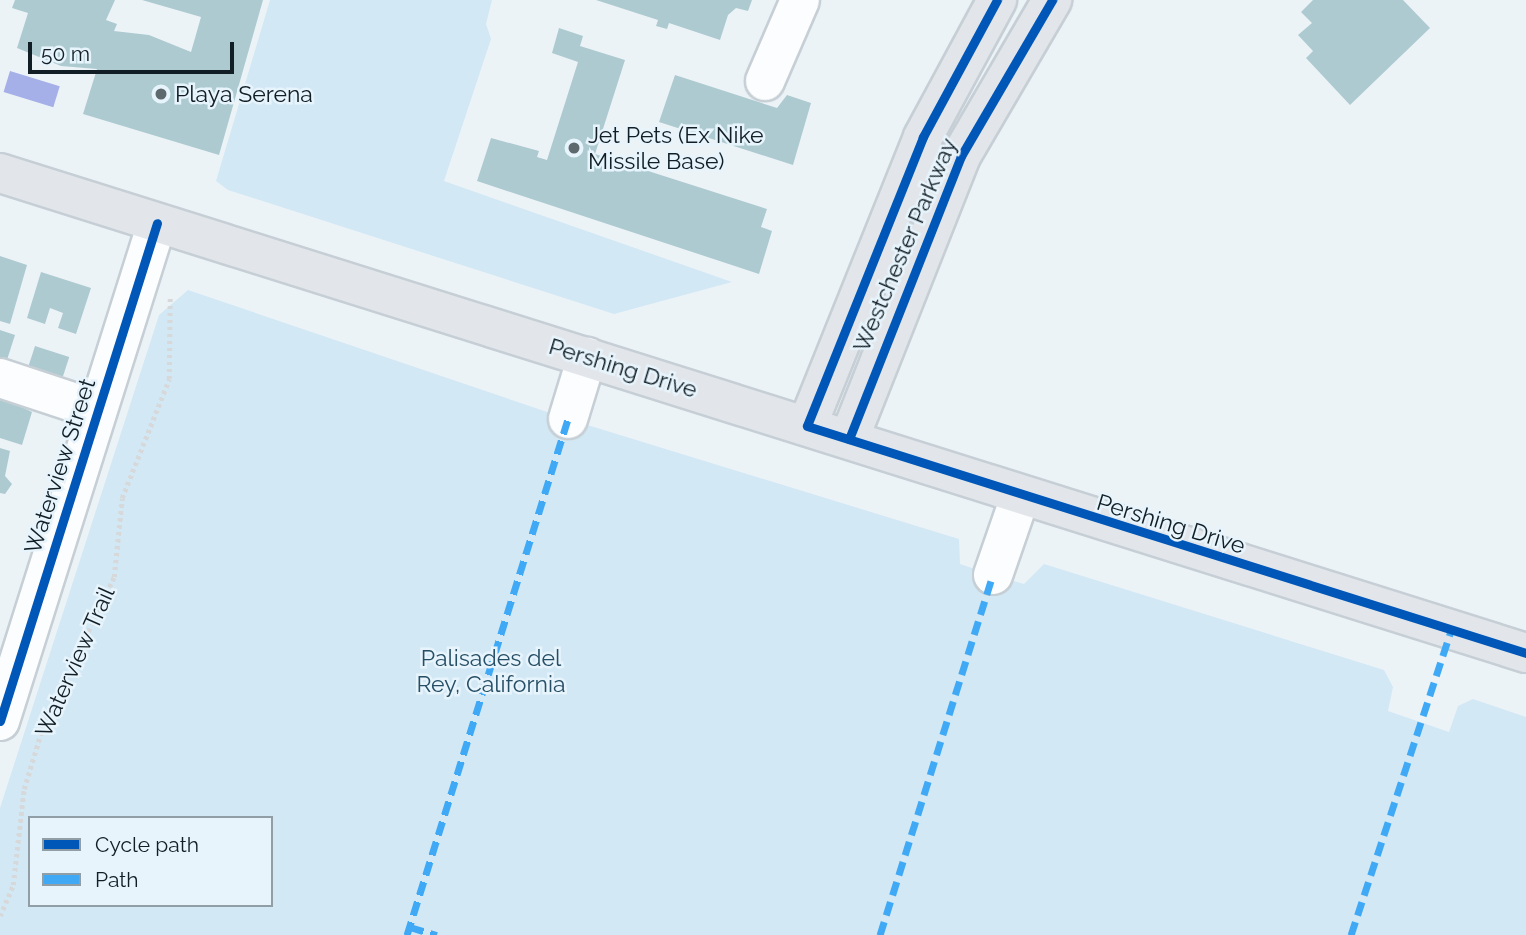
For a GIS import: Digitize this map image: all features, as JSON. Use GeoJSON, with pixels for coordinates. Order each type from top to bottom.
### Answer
{"type":"FeatureCollection","features":[{"type":"Feature","properties":{"kind":"main road","name":"Westchester Parkway"},"geometry":{"type":"LineString","coordinates":[[807,426],[923,137],[998,0]]}},
{"type":"Feature","properties":{"kind":"main road","name":"Westchester Parkway"},"geometry":{"type":"LineString","coordinates":[[849,439],[961,156],[1052,0]]}},
{"type":"Feature","properties":{"kind":"main road","name":"Pershing Drive"},"geometry":{"type":"LineString","coordinates":[[0,173],[849,439],[1020,497],[1526,653]]}},
{"type":"Feature","properties":{"kind":"street"},"geometry":{"type":"LineString","coordinates":[[765,82],[800,0]]}},
{"type":"Feature","properties":{"kind":"street","name":"Waterview Street"},"geometry":{"type":"LineString","coordinates":[[0,721],[157,223]]}},
{"type":"Feature","properties":{"kind":"street"},"geometry":{"type":"LineString","coordinates":[[568,419],[587,358]]}},
{"type":"Feature","properties":{"kind":"street"},"geometry":{"type":"LineString","coordinates":[[0,378],[97,411]]}},
{"type":"Feature","properties":{"kind":"street"},"geometry":{"type":"LineString","coordinates":[[993,575],[1020,497]]}},
{"type":"Feature","properties":{"kind":"green space"},"geometry":{"type":"Polygon","coordinates":[[[270,0],[492,0],[486,24],[491,39],[444,181],[732,282],[614,314],[228,190],[216,181],[270,0]]]}},
{"type":"Feature","properties":{"kind":"green space","name":"Palisades del Rey, California"},"geometry":{"type":"Polygon","coordinates":[[[188,290],[568,419],[959,539],[960,564],[993,575],[1024,584],[1044,564],[1384,670],[1393,687],[1388,711],[1449,732],[1458,706],[1473,699],[1526,717],[1526,935],[0,935],[0,808],[159,315],[188,290]]]}},
{"type":"Feature","properties":{"kind":"water"},"geometry":{"type":"Polygon","coordinates":[[[10,71],[60,86],[53,107],[4,92],[10,71]]]}},
{"type":"Feature","properties":{"kind":"building","name":"Playa Serena"},"geometry":{"type":"Polygon","coordinates":[[[15,0],[115,0],[106,20],[117,24],[114,31],[149,35],[191,52],[201,17],[142,0],[263,0],[219,155],[83,114],[97,69],[61,66],[17,48],[28,13],[12,8],[15,0]]]}},
{"type":"Feature","properties":{"kind":"building"},"geometry":{"type":"Polygon","coordinates":[[[596,0],[752,0],[748,11],[736,8],[728,15],[720,40],[669,23],[667,29],[656,26],[658,20],[596,0]]]}},
{"type":"Feature","properties":{"kind":"building"},"geometry":{"type":"Polygon","coordinates":[[[1313,0],[1403,0],[1430,28],[1350,105],[1306,58],[1313,51],[1298,35],[1312,23],[1301,12],[1313,0]]]}},
{"type":"Feature","properties":{"kind":"building","name":"Jet Pets (Ex Nike Missile Base)"},"geometry":{"type":"Polygon","coordinates":[[[559,28],[583,36],[580,46],[625,60],[595,154],[767,209],[761,227],[772,231],[759,274],[477,181],[491,138],[539,151],[537,157],[547,160],[578,62],[552,53],[559,28]]]}},
{"type":"Feature","properties":{"kind":"building"},"geometry":{"type":"Polygon","coordinates":[[[675,75],[777,108],[787,95],[811,103],[793,165],[659,122],[675,75]]]}},
{"type":"Feature","properties":{"kind":"building"},"geometry":{"type":"Polygon","coordinates":[[[0,256],[27,265],[10,324],[0,321],[0,256]]]}},
{"type":"Feature","properties":{"kind":"building"},"geometry":{"type":"Polygon","coordinates":[[[41,272],[91,288],[76,334],[58,328],[63,313],[50,308],[45,324],[27,318],[41,272]]]}},
{"type":"Feature","properties":{"kind":"building"},"geometry":{"type":"Polygon","coordinates":[[[0,330],[15,335],[6,363],[0,361],[0,330]]]}},
{"type":"Feature","properties":{"kind":"building"},"geometry":{"type":"Polygon","coordinates":[[[35,346],[69,357],[61,383],[27,372],[35,346]]]}},
{"type":"Feature","properties":{"kind":"building"},"geometry":{"type":"Polygon","coordinates":[[[0,397],[32,412],[22,445],[0,438],[0,397]]]}},
{"type":"Feature","properties":{"kind":"building"},"geometry":{"type":"Polygon","coordinates":[[[0,448],[10,451],[5,476],[12,484],[5,494],[0,493],[0,448]]]}},
{"type":"Feature","properties":{"kind":"marked path"},"geometry":{"type":"LineString","coordinates":[[407,935],[568,419]]}},
{"type":"Feature","properties":{"kind":"marked path"},"geometry":{"type":"LineString","coordinates":[[880,935],[993,575]]}},
{"type":"Feature","properties":{"kind":"marked path"},"geometry":{"type":"LineString","coordinates":[[1351,935],[1451,631]]}},
{"type":"Feature","properties":{"kind":"marked path"},"geometry":{"type":"LineString","coordinates":[[410,927],[437,935]]}},
{"type":"Feature","properties":{"kind":"cycle path"},"geometry":{"type":"LineString","coordinates":[[997,0],[923,137],[807,426],[1526,653]]}},
{"type":"Feature","properties":{"kind":"cycle path"},"geometry":{"type":"LineString","coordinates":[[849,439],[961,156],[1052,0]]}},
{"type":"Feature","properties":{"kind":"cycle path"},"geometry":{"type":"LineString","coordinates":[[0,721],[157,223]]}},
{"type":"Feature","properties":{"kind":"place","name":"Playa Serena"},"geometry":{"type":"Point","coordinates":[161,94]}},
{"type":"Feature","properties":{"kind":"place","name":"Jet Pets (Ex Nike Missile Base)"},"geometry":{"type":"Point","coordinates":[574,148]}}]}
